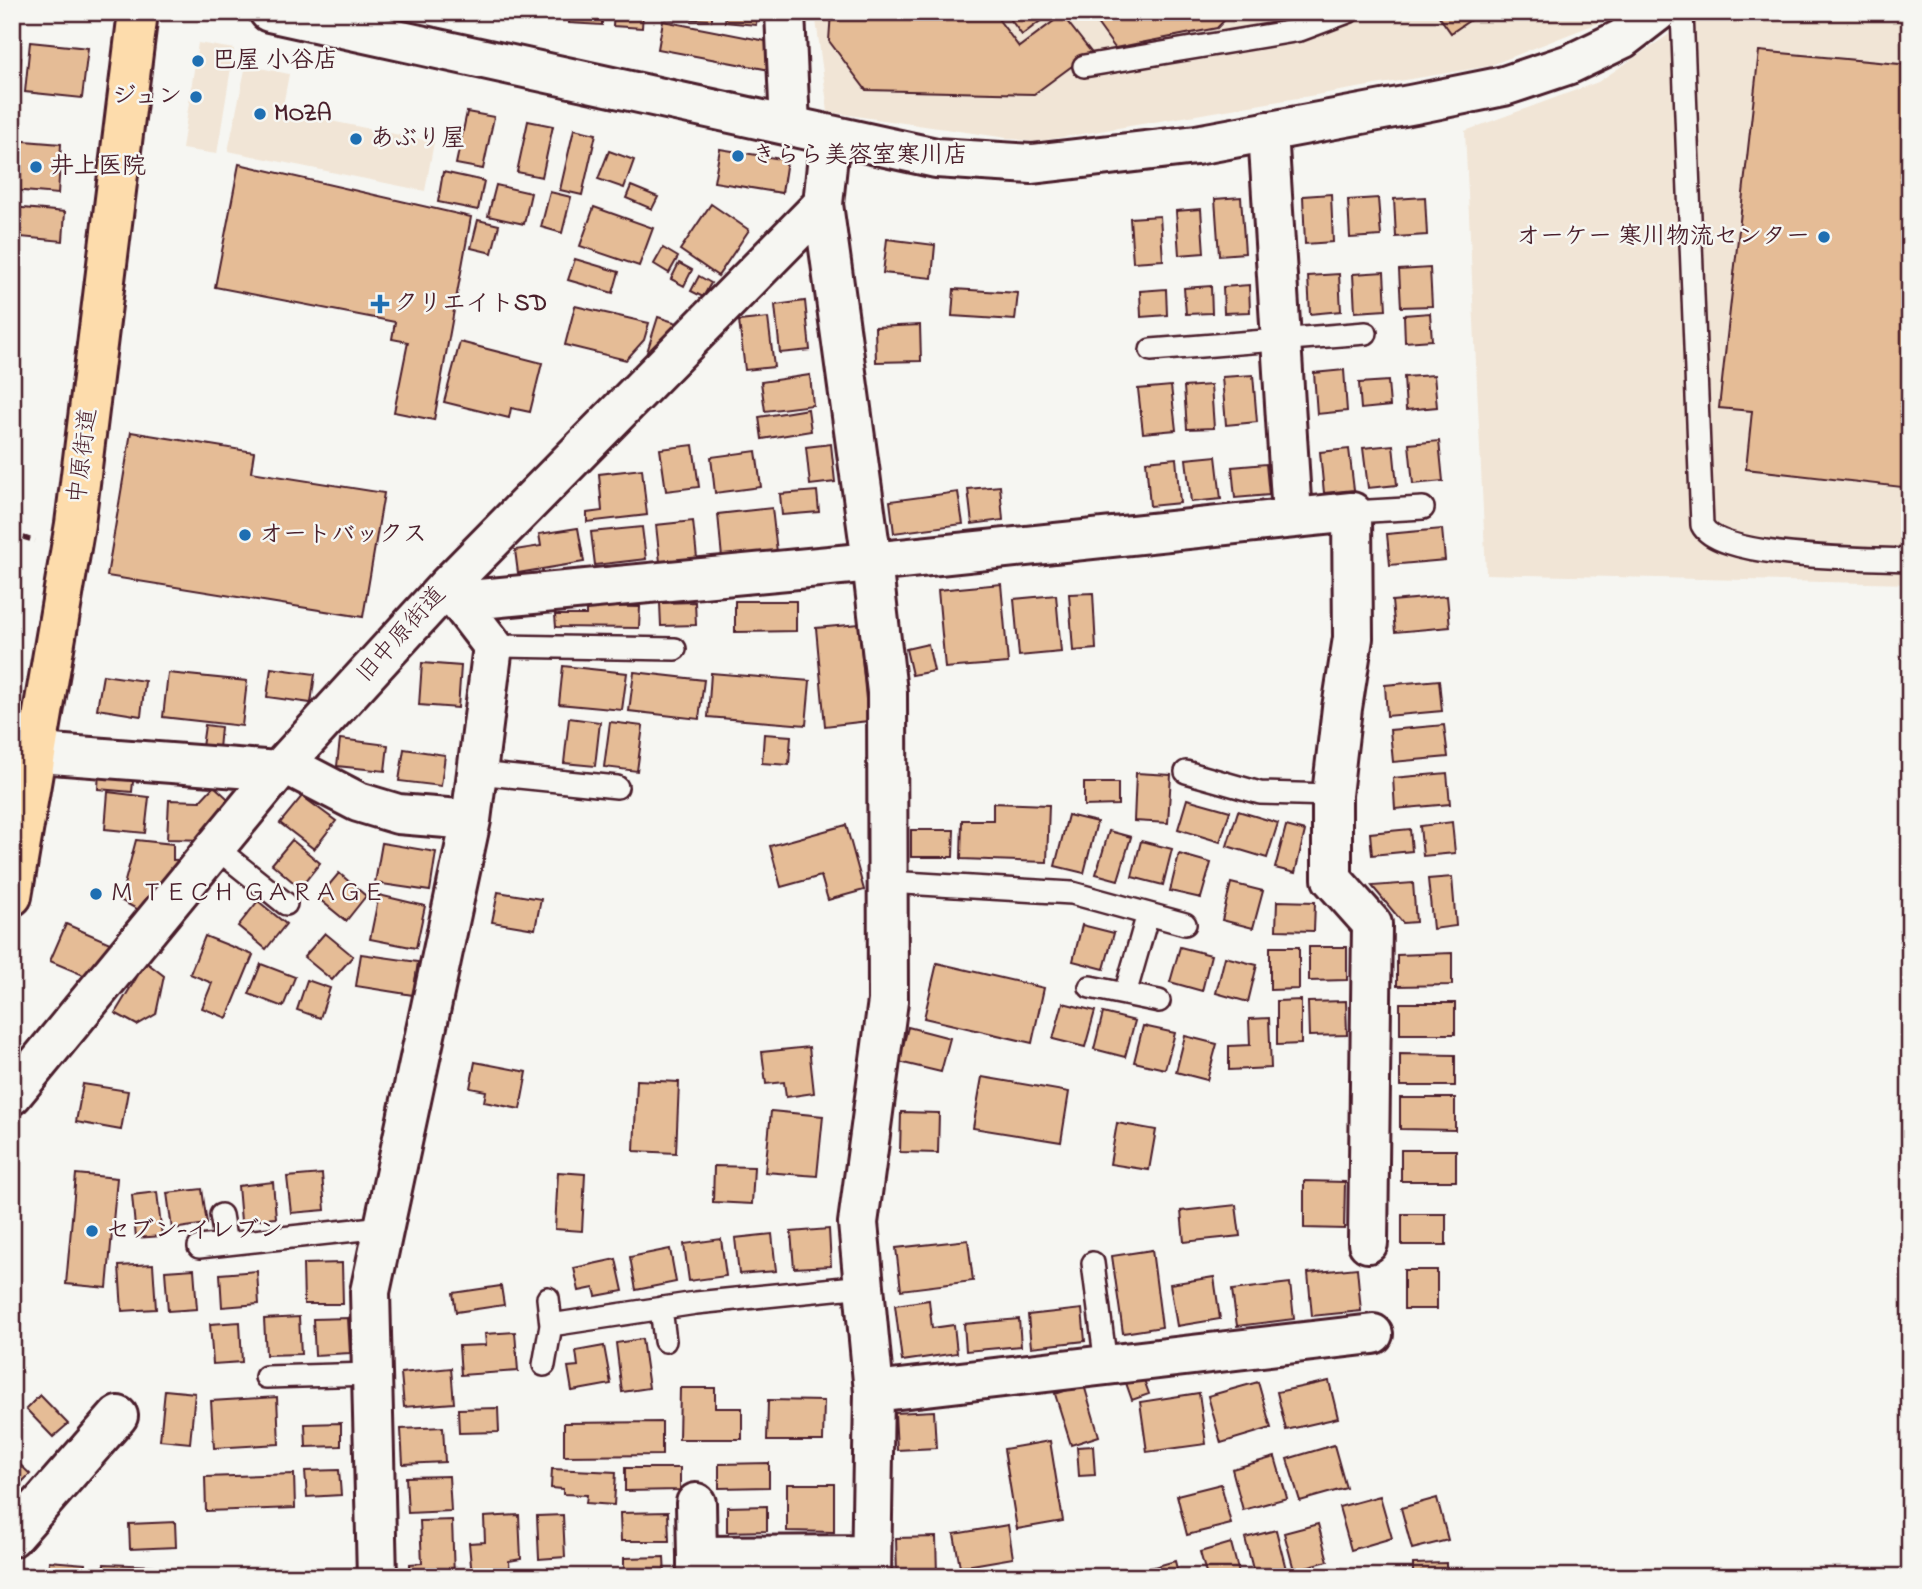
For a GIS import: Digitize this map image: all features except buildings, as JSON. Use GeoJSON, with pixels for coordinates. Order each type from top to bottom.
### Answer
{"type":"FeatureCollection","features":[{"type":"Feature","properties":{"kind":"main road","name":"中原街道"},"geometry":{"type":"LineString","coordinates":[[12,896],[24,751],[75,524],[138,12]]}},
{"type":"Feature","properties":{"kind":"street"},"geometry":{"type":"LineString","coordinates":[[269,12],[936,158],[1032,164],[1196,145],[1504,86],[1570,64],[1622,39],[1657,12]]}},
{"type":"Feature","properties":{"kind":"street"},"geometry":{"type":"LineString","coordinates":[[785,12],[790,126]]}},
{"type":"Feature","properties":{"kind":"street"},"geometry":{"type":"LineString","coordinates":[[1268,131],[1292,516]]}},
{"type":"Feature","properties":{"kind":"street"},"geometry":{"type":"LineString","coordinates":[[696,1503],[697,1567],[871,1566],[874,1392],[858,1223],[888,1001],[887,692],[823,204],[830,136]]}},
{"type":"Feature","properties":{"kind":"street","name":"旧中原街道"},"geometry":{"type":"LineString","coordinates":[[12,1095],[281,767],[453,594],[823,204]]}},
{"type":"Feature","properties":{"kind":"street"},"geometry":{"type":"LineString","coordinates":[[453,594],[872,562],[1292,516],[1352,512],[1353,639],[1332,795],[1332,879],[1372,925],[1368,1243]]}},
{"type":"Feature","properties":{"kind":"street"},"geometry":{"type":"LineString","coordinates":[[377,1577],[370,1292],[471,820],[493,646],[453,594]]}},
{"type":"Feature","properties":{"kind":"street"},"geometry":{"type":"LineString","coordinates":[[24,751],[281,767],[358,802],[398,814],[471,820]]}},
{"type":"Feature","properties":{"kind":"street"},"geometry":{"type":"LineString","coordinates":[[874,1392],[1373,1334]]}},
{"type":"Feature","properties":{"kind":"street"},"geometry":{"type":"LineString","coordinates":[[12,1537],[118,1416]]}},
{"type":"Feature","properties":{"kind":"lane"},"geometry":{"type":"LineString","coordinates":[[1083,66],[1300,30],[1348,12]]}},
{"type":"Feature","properties":{"kind":"lane"},"geometry":{"type":"LineString","coordinates":[[1682,12],[1704,528],[1710,536],[1731,544],[1793,555],[1910,560]]}},
{"type":"Feature","properties":{"kind":"lane"},"geometry":{"type":"LineString","coordinates":[[1151,350],[1366,333]]}},
{"type":"Feature","properties":{"kind":"lane"},"geometry":{"type":"LineString","coordinates":[[1352,512],[1423,508]]}},
{"type":"Feature","properties":{"kind":"lane"},"geometry":{"type":"LineString","coordinates":[[493,646],[675,649]]}},
{"type":"Feature","properties":{"kind":"lane"},"geometry":{"type":"LineString","coordinates":[[1186,772],[1260,793],[1332,795]]}},
{"type":"Feature","properties":{"kind":"lane"},"geometry":{"type":"LineString","coordinates":[[477,773],[617,787]]}},
{"type":"Feature","properties":{"kind":"lane"},"geometry":{"type":"LineString","coordinates":[[215,847],[286,904]]}},
{"type":"Feature","properties":{"kind":"lane"},"geometry":{"type":"LineString","coordinates":[[887,882],[1072,892],[1185,924]]}},
{"type":"Feature","properties":{"kind":"lane"},"geometry":{"type":"LineString","coordinates":[[1125,994],[1148,914]]}},
{"type":"Feature","properties":{"kind":"lane"},"geometry":{"type":"LineString","coordinates":[[1090,987],[1159,1001]]}},
{"type":"Feature","properties":{"kind":"lane"},"geometry":{"type":"LineString","coordinates":[[221,1214],[226,1244]]}},
{"type":"Feature","properties":{"kind":"lane"},"geometry":{"type":"LineString","coordinates":[[199,1247],[383,1227]]}},
{"type":"Feature","properties":{"kind":"lane"},"geometry":{"type":"LineString","coordinates":[[1093,1263],[1106,1365]]}},
{"type":"Feature","properties":{"kind":"lane"},"geometry":{"type":"LineString","coordinates":[[551,1325],[661,1308],[864,1286]]}},
{"type":"Feature","properties":{"kind":"lane"},"geometry":{"type":"LineString","coordinates":[[544,1365],[551,1325],[548,1298]]}},
{"type":"Feature","properties":{"kind":"lane"},"geometry":{"type":"LineString","coordinates":[[661,1308],[665,1341]]}},
{"type":"Feature","properties":{"kind":"lane"},"geometry":{"type":"LineString","coordinates":[[266,1377],[372,1374]]}},
{"type":"Feature","properties":{"kind":"path"},"geometry":{"type":"LineString","coordinates":[[12,534],[46,544]]}},
{"type":"Feature","properties":{"kind":"shaded area"},"geometry":{"type":"Polygon","coordinates":[[[815,12],[1617,12],[1608,19],[1489,66],[1034,142],[828,112],[815,12]]]}},
{"type":"Feature","properties":{"kind":"shaded area"},"geometry":{"type":"Polygon","coordinates":[[[1698,12],[1910,12],[1910,584],[1486,574],[1465,131],[1598,82],[1698,12]]]}},
{"type":"Feature","properties":{"kind":"shaded area"},"geometry":{"type":"Polygon","coordinates":[[[198,43],[234,49],[217,154],[182,149],[198,43]]]}},
{"type":"Feature","properties":{"kind":"shaded area"},"geometry":{"type":"Polygon","coordinates":[[[246,65],[289,74],[282,111],[434,142],[425,191],[228,151],[246,65]]]}},
{"type":"Feature","properties":{"kind":"place","name":"巴屋 小谷店"},"geometry":{"type":"Point","coordinates":[198,61]}},
{"type":"Feature","properties":{"kind":"place","name":"ジュン"},"geometry":{"type":"Point","coordinates":[196,97]}},
{"type":"Feature","properties":{"kind":"place","name":"MOZA"},"geometry":{"type":"Point","coordinates":[260,114]}},
{"type":"Feature","properties":{"kind":"place","name":"あぶり屋"},"geometry":{"type":"Point","coordinates":[356,139]}},
{"type":"Feature","properties":{"kind":"place","name":"きらら美容室寒川店"},"geometry":{"type":"Point","coordinates":[738,156]}},
{"type":"Feature","properties":{"kind":"place","name":"井上医院"},"geometry":{"type":"Point","coordinates":[36,167]}},
{"type":"Feature","properties":{"kind":"place","name":"オーケー 寒川物流センター"},"geometry":{"type":"Point","coordinates":[1824,237]}},
{"type":"Feature","properties":{"kind":"place","name":"クリエイトSD"},"geometry":{"type":"Point","coordinates":[380,304]}},
{"type":"Feature","properties":{"kind":"place","name":"オートバックス"},"geometry":{"type":"Point","coordinates":[245,535]}},
{"type":"Feature","properties":{"kind":"place","name":"Ｍ ＴＥＣＨ ＧＡＲＡＧＥ"},"geometry":{"type":"Point","coordinates":[96,894]}},
{"type":"Feature","properties":{"kind":"place","name":"セブン-イレブン"},"geometry":{"type":"Point","coordinates":[92,1231]}}]}
